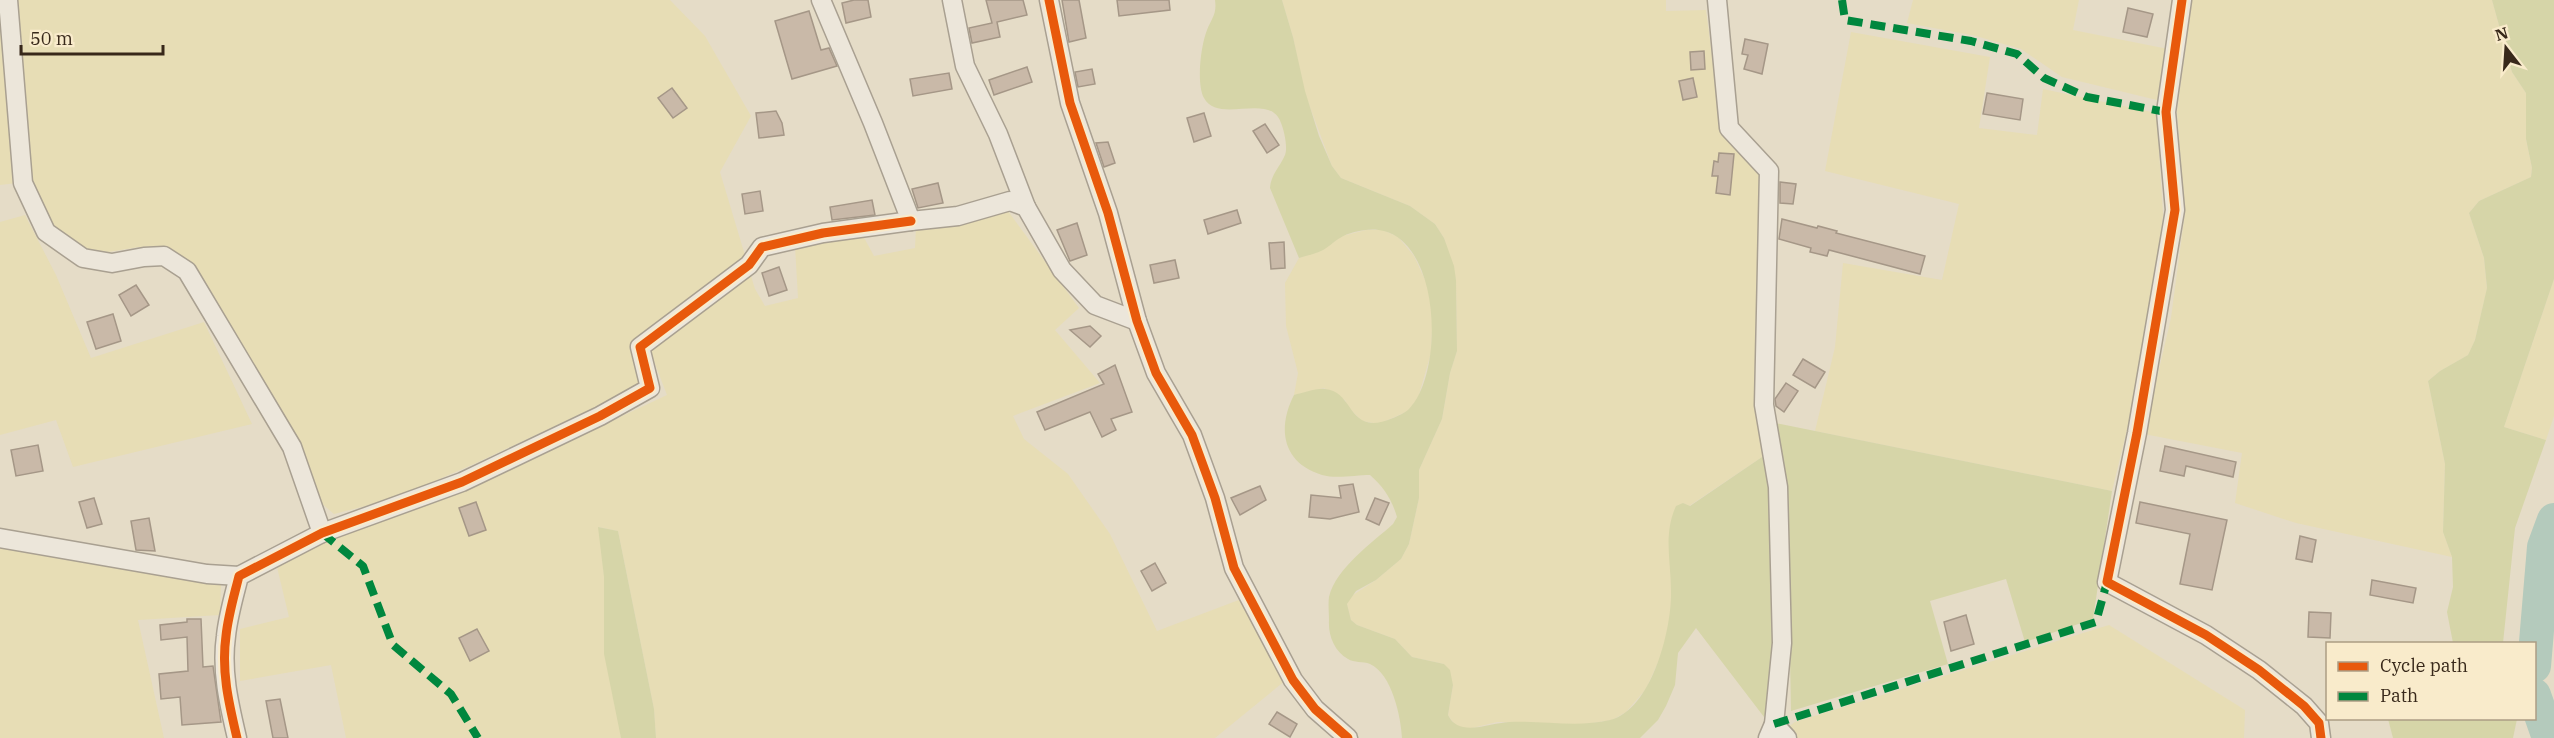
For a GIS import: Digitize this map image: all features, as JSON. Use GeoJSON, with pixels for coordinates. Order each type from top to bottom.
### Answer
{"type":"FeatureCollection","features":[{"type":"Feature","properties":{"kind":"street"},"geometry":{"type":"LineString","coordinates":[[8,0],[23,183],[46,232],[83,258],[112,263],[164,256],[187,271],[292,447],[322,533]]}},
{"type":"Feature","properties":{"kind":"street"},"geometry":{"type":"LineString","coordinates":[[821,0],[911,221]]}},
{"type":"Feature","properties":{"kind":"street"},"geometry":{"type":"LineString","coordinates":[[952,0],[965,66],[998,134],[1026,207],[1062,270],[1095,305],[1137,321]]}},
{"type":"Feature","properties":{"kind":"street"},"geometry":{"type":"LineString","coordinates":[[1049,0],[1070,103],[1108,213],[1137,321],[1156,373],[1192,435],[1215,498],[1234,568],[1293,680],[1315,709],[1348,738]]}},
{"type":"Feature","properties":{"kind":"street"},"geometry":{"type":"LineString","coordinates":[[1717,0],[1729,128],[1769,171],[1764,405],[1778,487],[1782,632],[1771,731],[1787,738]]}},
{"type":"Feature","properties":{"kind":"street"},"geometry":{"type":"LineString","coordinates":[[2182,0],[2166,112],[2175,210],[2137,433],[2107,582],[2206,635],[2259,670],[2304,706],[2319,723],[2321,738]]}},
{"type":"Feature","properties":{"kind":"street"},"geometry":{"type":"LineString","coordinates":[[0,538],[207,574],[239,576],[322,533],[462,482],[600,416],[650,388],[640,347],[749,265],[762,247],[824,233],[958,216],[1010,201],[1026,207]]}},
{"type":"Feature","properties":{"kind":"street"},"geometry":{"type":"LineString","coordinates":[[237,738],[228,698],[224,662],[226,635],[239,576]]}},
{"type":"Feature","properties":{"kind":"shaded area"},"geometry":{"type":"Polygon","coordinates":[[[15,0],[670,0],[705,36],[751,116],[720,172],[747,262],[635,345],[644,384],[474,464],[393,499],[334,514],[320,502],[190,264],[162,246],[108,252],[83,248],[51,225],[30,181],[15,0]]]}},
{"type":"Feature","properties":{"kind":"shaded area"},"geometry":{"type":"Polygon","coordinates":[[[1282,0],[1666,0],[1666,11],[1706,10],[1722,131],[1764,176],[1765,455],[1689,506],[1683,503],[1671,580],[1672,612],[1663,651],[1646,689],[1626,712],[1612,720],[1580,725],[1497,722],[1464,730],[1457,728],[1448,715],[1453,685],[1444,664],[1412,657],[1395,639],[1357,625],[1351,620],[1347,604],[1350,597],[1376,580],[1401,559],[1409,544],[1419,498],[1419,470],[1442,419],[1450,373],[1457,351],[1456,280],[1444,238],[1435,224],[1410,206],[1341,178],[1332,166],[1304,91],[1293,37],[1282,0]]]}},
{"type":"Feature","properties":{"kind":"shaded area"},"geometry":{"type":"Polygon","coordinates":[[[1913,0],[2079,0],[2073,30],[2168,49],[2161,101],[2062,77],[2021,49],[1976,36],[1907,23],[1913,0]]]}},
{"type":"Feature","properties":{"kind":"shaded area"},"geometry":{"type":"Polygon","coordinates":[[[2192,0],[2492,0],[2512,72],[2526,93],[2526,139],[2532,168],[2531,177],[2479,201],[2469,213],[2484,258],[2487,289],[2475,340],[2468,355],[2440,371],[2428,381],[2445,464],[2443,532],[2452,557],[2296,523],[2235,503],[2242,453],[2144,434],[2171,318],[2185,213],[2177,112],[2192,0]]]}},
{"type":"Feature","properties":{"kind":"shaded area"},"geometry":{"type":"Polygon","coordinates":[[[0,6],[3,60],[17,183],[0,185],[0,6]]]}},
{"type":"Feature","properties":{"kind":"shaded area"},"geometry":{"type":"Polygon","coordinates":[[[1851,32],[1990,57],[1979,128],[2037,135],[2043,89],[2161,114],[2159,151],[2163,214],[2152,315],[2112,491],[1815,431],[1835,347],[1843,263],[1942,280],[1959,204],[1825,171],[1851,32]]]}},
{"type":"Feature","properties":{"kind":"shaded area"},"geometry":{"type":"Polygon","coordinates":[[[1008,211],[1079,308],[1055,330],[1100,383],[1013,416],[1024,439],[1068,474],[1110,534],[1157,631],[1244,598],[1286,680],[1215,738],[656,738],[654,709],[618,531],[599,527],[621,738],[346,738],[331,665],[240,681],[240,629],[289,617],[276,563],[337,532],[462,491],[667,395],[650,351],[750,273],[755,289],[765,306],[798,298],[795,246],[862,234],[874,256],[915,248],[916,227],[1008,211]]]}},
{"type":"Feature","properties":{"kind":"shaded area"},"geometry":{"type":"Polygon","coordinates":[[[25,215],[56,275],[91,358],[204,322],[252,424],[73,467],[56,420],[0,435],[0,222],[25,215]]]}},
{"type":"Feature","properties":{"kind":"shaded area"},"geometry":{"type":"Polygon","coordinates":[[[1366,230],[1383,230],[1398,237],[1414,256],[1427,284],[1433,308],[1431,353],[1418,398],[1408,411],[1379,424],[1362,421],[1348,407],[1345,400],[1324,388],[1294,395],[1298,373],[1286,326],[1285,283],[1299,258],[1322,250],[1342,236],[1366,230]]]}},
{"type":"Feature","properties":{"kind":"shaded area"},"geometry":{"type":"Polygon","coordinates":[[[2554,279],[2554,416],[2546,440],[2504,427],[2554,279]]]}},
{"type":"Feature","properties":{"kind":"shaded area"},"geometry":{"type":"Polygon","coordinates":[[[0,542],[221,584],[220,615],[138,620],[164,738],[0,738],[0,542]]]}},
{"type":"Feature","properties":{"kind":"shaded area"},"geometry":{"type":"Polygon","coordinates":[[[2109,625],[2245,710],[2244,738],[1773,738],[1795,722],[2109,625]]]}},
{"type":"Feature","properties":{"kind":"green space"},"geometry":{"type":"Polygon","coordinates":[[[1215,0],[1282,0],[1305,91],[1319,136],[1332,166],[1341,178],[1410,206],[1435,224],[1444,238],[1454,266],[1457,351],[1450,373],[1442,419],[1419,470],[1419,498],[1409,544],[1401,559],[1376,580],[1356,591],[1347,604],[1351,620],[1357,625],[1395,639],[1412,657],[1444,664],[1450,670],[1453,685],[1448,715],[1459,726],[1475,728],[1501,723],[1572,724],[1610,720],[1625,713],[1637,701],[1657,666],[1668,625],[1671,591],[1669,538],[1676,506],[1683,503],[1690,506],[1765,455],[1772,487],[1774,687],[1764,717],[1696,628],[1678,653],[1675,685],[1666,706],[1658,720],[1640,738],[1402,738],[1400,719],[1390,686],[1378,669],[1370,664],[1350,660],[1343,656],[1333,642],[1329,626],[1329,597],[1333,586],[1347,566],[1393,524],[1397,517],[1395,511],[1390,499],[1370,475],[1333,477],[1322,475],[1298,462],[1291,453],[1285,432],[1289,407],[1294,395],[1314,390],[1325,389],[1335,392],[1359,418],[1367,422],[1378,423],[1409,409],[1420,392],[1428,368],[1432,341],[1431,312],[1426,284],[1417,260],[1403,241],[1384,231],[1361,230],[1349,233],[1321,251],[1299,258],[1270,188],[1272,179],[1286,152],[1281,123],[1275,114],[1266,109],[1221,109],[1211,106],[1204,98],[1200,83],[1201,54],[1207,30],[1215,12],[1215,0]]]}},
{"type":"Feature","properties":{"kind":"green space"},"geometry":{"type":"Polygon","coordinates":[[[2492,0],[2554,0],[2554,279],[2504,427],[2546,440],[2515,528],[2503,642],[2453,642],[2447,612],[2453,587],[2452,557],[2443,532],[2445,464],[2428,381],[2440,371],[2468,355],[2475,340],[2487,288],[2484,258],[2469,213],[2479,201],[2531,177],[2532,168],[2526,139],[2526,93],[2512,72],[2492,0]]]}},
{"type":"Feature","properties":{"kind":"green space"},"geometry":{"type":"Polygon","coordinates":[[[1775,423],[2112,491],[2093,619],[2025,642],[2006,579],[1930,601],[1948,664],[1791,711],[1787,488],[1775,423]]]}},
{"type":"Feature","properties":{"kind":"green space"},"geometry":{"type":"Polygon","coordinates":[[[598,527],[618,531],[654,709],[656,738],[621,738],[604,654],[604,577],[598,527]]]}},
{"type":"Feature","properties":{"kind":"green space"},"geometry":{"type":"Polygon","coordinates":[[[2388,720],[2517,720],[2513,738],[2393,738],[2388,720]]]}},
{"type":"Feature","properties":{"kind":"building"},"geometry":{"type":"Polygon","coordinates":[[[868,0],[871,17],[846,23],[842,3],[868,0]]]}},
{"type":"Feature","properties":{"kind":"building"},"geometry":{"type":"Polygon","coordinates":[[[986,0],[1023,0],[1027,15],[997,22],[1000,37],[972,43],[969,28],[992,23],[986,0]]]}},
{"type":"Feature","properties":{"kind":"building"},"geometry":{"type":"Polygon","coordinates":[[[1062,0],[1079,0],[1086,38],[1069,42],[1062,0]]]}},
{"type":"Feature","properties":{"kind":"building"},"geometry":{"type":"Polygon","coordinates":[[[1117,0],[1169,0],[1170,10],[1119,16],[1117,0]]]}},
{"type":"Feature","properties":{"kind":"building"},"geometry":{"type":"Polygon","coordinates":[[[2128,8],[2153,14],[2147,37],[2123,32],[2128,8]]]}},
{"type":"Feature","properties":{"kind":"building"},"geometry":{"type":"Polygon","coordinates":[[[809,11],[821,50],[829,48],[837,66],[792,79],[775,21],[809,11]]]}},
{"type":"Feature","properties":{"kind":"building"},"geometry":{"type":"Polygon","coordinates":[[[1745,39],[1768,44],[1762,74],[1744,69],[1748,55],[1742,54],[1745,39]]]}},
{"type":"Feature","properties":{"kind":"building"},"geometry":{"type":"Polygon","coordinates":[[[1704,51],[1705,69],[1691,70],[1690,52],[1704,51]]]}},
{"type":"Feature","properties":{"kind":"building"},"geometry":{"type":"Polygon","coordinates":[[[1027,67],[1032,82],[994,95],[989,80],[1027,67]]]}},
{"type":"Feature","properties":{"kind":"building"},"geometry":{"type":"Polygon","coordinates":[[[1092,69],[1095,84],[1078,87],[1075,72],[1092,69]]]}},
{"type":"Feature","properties":{"kind":"building"},"geometry":{"type":"Polygon","coordinates":[[[949,73],[952,89],[913,96],[910,79],[949,73]]]}},
{"type":"Feature","properties":{"kind":"building"},"geometry":{"type":"Polygon","coordinates":[[[1693,78],[1697,97],[1683,100],[1679,81],[1693,78]]]}},
{"type":"Feature","properties":{"kind":"building"},"geometry":{"type":"Polygon","coordinates":[[[672,88],[687,108],[673,118],[658,98],[672,88]]]}},
{"type":"Feature","properties":{"kind":"building"},"geometry":{"type":"Polygon","coordinates":[[[1987,93],[2023,99],[2020,120],[1983,114],[1987,93]]]}},
{"type":"Feature","properties":{"kind":"building"},"geometry":{"type":"Polygon","coordinates":[[[776,111],[782,123],[784,135],[759,138],[756,113],[776,111]]]}},
{"type":"Feature","properties":{"kind":"building"},"geometry":{"type":"Polygon","coordinates":[[[1204,113],[1211,136],[1194,142],[1187,118],[1204,113]]]}},
{"type":"Feature","properties":{"kind":"building"},"geometry":{"type":"Polygon","coordinates":[[[1265,124],[1279,145],[1267,153],[1253,131],[1265,124]]]}},
{"type":"Feature","properties":{"kind":"building"},"geometry":{"type":"Polygon","coordinates":[[[1108,142],[1115,163],[1104,167],[1096,143],[1108,142]]]}},
{"type":"Feature","properties":{"kind":"building"},"geometry":{"type":"Polygon","coordinates":[[[1719,153],[1734,154],[1730,195],[1716,193],[1718,176],[1712,176],[1714,161],[1718,162],[1719,153]]]}},
{"type":"Feature","properties":{"kind":"building"},"geometry":{"type":"Polygon","coordinates":[[[1780,182],[1796,184],[1793,204],[1780,203],[1780,182]]]}},
{"type":"Feature","properties":{"kind":"building"},"geometry":{"type":"Polygon","coordinates":[[[938,183],[943,203],[918,208],[912,189],[938,183]]]}},
{"type":"Feature","properties":{"kind":"building"},"geometry":{"type":"Polygon","coordinates":[[[760,191],[763,211],[745,214],[742,194],[760,191]]]}},
{"type":"Feature","properties":{"kind":"building"},"geometry":{"type":"Polygon","coordinates":[[[872,200],[875,215],[832,220],[830,207],[872,200]]]}},
{"type":"Feature","properties":{"kind":"building"},"geometry":{"type":"Polygon","coordinates":[[[1237,210],[1241,223],[1208,234],[1204,220],[1237,210]]]}},
{"type":"Feature","properties":{"kind":"building"},"geometry":{"type":"Polygon","coordinates":[[[1782,219],[1817,228],[1818,226],[1837,231],[1836,233],[1925,256],[1920,274],[1829,250],[1827,256],[1810,252],[1811,248],[1779,239],[1782,219]]]}},
{"type":"Feature","properties":{"kind":"building"},"geometry":{"type":"Polygon","coordinates":[[[1077,223],[1087,255],[1070,261],[1057,230],[1077,223]]]}},
{"type":"Feature","properties":{"kind":"building"},"geometry":{"type":"Polygon","coordinates":[[[1284,242],[1285,268],[1271,269],[1269,243],[1284,242]]]}},
{"type":"Feature","properties":{"kind":"building"},"geometry":{"type":"Polygon","coordinates":[[[1175,260],[1179,278],[1154,283],[1150,265],[1175,260]]]}},
{"type":"Feature","properties":{"kind":"building"},"geometry":{"type":"Polygon","coordinates":[[[779,267],[787,290],[769,296],[762,273],[779,267]]]}},
{"type":"Feature","properties":{"kind":"building"},"geometry":{"type":"Polygon","coordinates":[[[136,285],[149,305],[131,316],[119,295],[136,285]]]}},
{"type":"Feature","properties":{"kind":"building"},"geometry":{"type":"Polygon","coordinates":[[[113,314],[121,341],[96,349],[87,322],[113,314]]]}},
{"type":"Feature","properties":{"kind":"building"},"geometry":{"type":"Polygon","coordinates":[[[1090,326],[1101,336],[1090,347],[1070,330],[1090,326]]]}},
{"type":"Feature","properties":{"kind":"building"},"geometry":{"type":"Polygon","coordinates":[[[1803,359],[1825,372],[1815,388],[1793,375],[1803,359]]]}},
{"type":"Feature","properties":{"kind":"building"},"geometry":{"type":"Polygon","coordinates":[[[1115,365],[1132,412],[1111,419],[1116,430],[1102,437],[1090,412],[1045,430],[1037,412],[1104,384],[1098,374],[1115,365]]]}},
{"type":"Feature","properties":{"kind":"building"},"geometry":{"type":"Polygon","coordinates":[[[1786,383],[1798,391],[1784,412],[1776,406],[1775,399],[1786,383]]]}},
{"type":"Feature","properties":{"kind":"building"},"geometry":{"type":"Polygon","coordinates":[[[38,445],[43,471],[16,476],[11,450],[38,445]]]}},
{"type":"Feature","properties":{"kind":"building"},"geometry":{"type":"Polygon","coordinates":[[[2165,446],[2236,462],[2233,477],[2186,466],[2184,476],[2160,471],[2165,446]]]}},
{"type":"Feature","properties":{"kind":"building"},"geometry":{"type":"Polygon","coordinates":[[[1353,484],[1359,512],[1330,519],[1309,517],[1311,495],[1341,498],[1339,486],[1353,484]]]}},
{"type":"Feature","properties":{"kind":"building"},"geometry":{"type":"Polygon","coordinates":[[[1260,486],[1266,500],[1240,515],[1231,498],[1260,486]]]}},
{"type":"Feature","properties":{"kind":"building"},"geometry":{"type":"Polygon","coordinates":[[[94,498],[102,524],[87,528],[79,502],[94,498]]]}},
{"type":"Feature","properties":{"kind":"building"},"geometry":{"type":"Polygon","coordinates":[[[1375,498],[1389,503],[1379,525],[1366,519],[1375,498]]]}},
{"type":"Feature","properties":{"kind":"building"},"geometry":{"type":"Polygon","coordinates":[[[476,502],[486,530],[469,536],[459,508],[476,502]]]}},
{"type":"Feature","properties":{"kind":"building"},"geometry":{"type":"Polygon","coordinates":[[[2140,502],[2227,520],[2212,590],[2180,584],[2190,534],[2136,523],[2140,502]]]}},
{"type":"Feature","properties":{"kind":"building"},"geometry":{"type":"Polygon","coordinates":[[[149,518],[155,551],[136,550],[131,521],[149,518]]]}},
{"type":"Feature","properties":{"kind":"building"},"geometry":{"type":"Polygon","coordinates":[[[2300,536],[2316,540],[2312,562],[2296,559],[2300,536]]]}},
{"type":"Feature","properties":{"kind":"building"},"geometry":{"type":"Polygon","coordinates":[[[1155,563],[1166,583],[1152,591],[1141,571],[1155,563]]]}},
{"type":"Feature","properties":{"kind":"building"},"geometry":{"type":"Polygon","coordinates":[[[2372,580],[2416,588],[2413,603],[2370,595],[2372,580]]]}},
{"type":"Feature","properties":{"kind":"building"},"geometry":{"type":"Polygon","coordinates":[[[2309,612],[2331,613],[2330,638],[2308,637],[2309,612]]]}},
{"type":"Feature","properties":{"kind":"building"},"geometry":{"type":"Polygon","coordinates":[[[1966,615],[1974,644],[1951,651],[1944,622],[1966,615]]]}},
{"type":"Feature","properties":{"kind":"building"},"geometry":{"type":"Polygon","coordinates":[[[187,619],[201,619],[203,667],[213,666],[221,722],[182,725],[180,697],[161,699],[159,674],[188,671],[187,637],[161,640],[160,625],[187,622],[187,619]]]}},
{"type":"Feature","properties":{"kind":"building"},"geometry":{"type":"Polygon","coordinates":[[[477,629],[489,651],[470,661],[459,638],[477,629]]]}},
{"type":"Feature","properties":{"kind":"building"},"geometry":{"type":"Polygon","coordinates":[[[280,699],[288,738],[273,738],[266,701],[280,699]]]}},
{"type":"Feature","properties":{"kind":"building"},"geometry":{"type":"Polygon","coordinates":[[[1277,712],[1297,724],[1290,737],[1269,724],[1277,712]]]}},
{"type":"Feature","properties":{"kind":"waterway"},"geometry":{"type":"LineString","coordinates":[[2536,642],[2544,547],[2554,520]]}},
{"type":"Feature","properties":{"kind":"waterway"},"geometry":{"type":"LineString","coordinates":[[2536,701],[2549,738]]}},
{"type":"Feature","properties":{"kind":"marked path"},"geometry":{"type":"LineString","coordinates":[[1842,0],[1845,20],[1971,41],[2017,54],[2044,78],[2087,97],[2166,112]]}},
{"type":"Feature","properties":{"kind":"marked path"},"geometry":{"type":"LineString","coordinates":[[322,533],[363,566],[393,645],[451,694],[478,738]]}},
{"type":"Feature","properties":{"kind":"marked path"},"geometry":{"type":"LineString","coordinates":[[1774,724],[2096,622],[2107,582]]}},
{"type":"Feature","properties":{"kind":"cycle path"},"geometry":{"type":"LineString","coordinates":[[1049,0],[1070,103],[1108,213],[1137,321],[1156,373],[1192,435],[1215,498],[1234,568],[1293,680],[1315,709],[1348,738]]}},
{"type":"Feature","properties":{"kind":"cycle path"},"geometry":{"type":"LineString","coordinates":[[2182,0],[2166,112],[2175,210],[2137,433],[2107,582],[2206,635],[2259,670],[2304,706],[2319,723],[2321,738]]}},
{"type":"Feature","properties":{"kind":"cycle path"},"geometry":{"type":"LineString","coordinates":[[237,738],[224,662],[228,621],[239,576],[322,533],[462,482],[600,416],[650,388],[640,347],[749,265],[762,247],[823,233],[911,221]]}}]}
